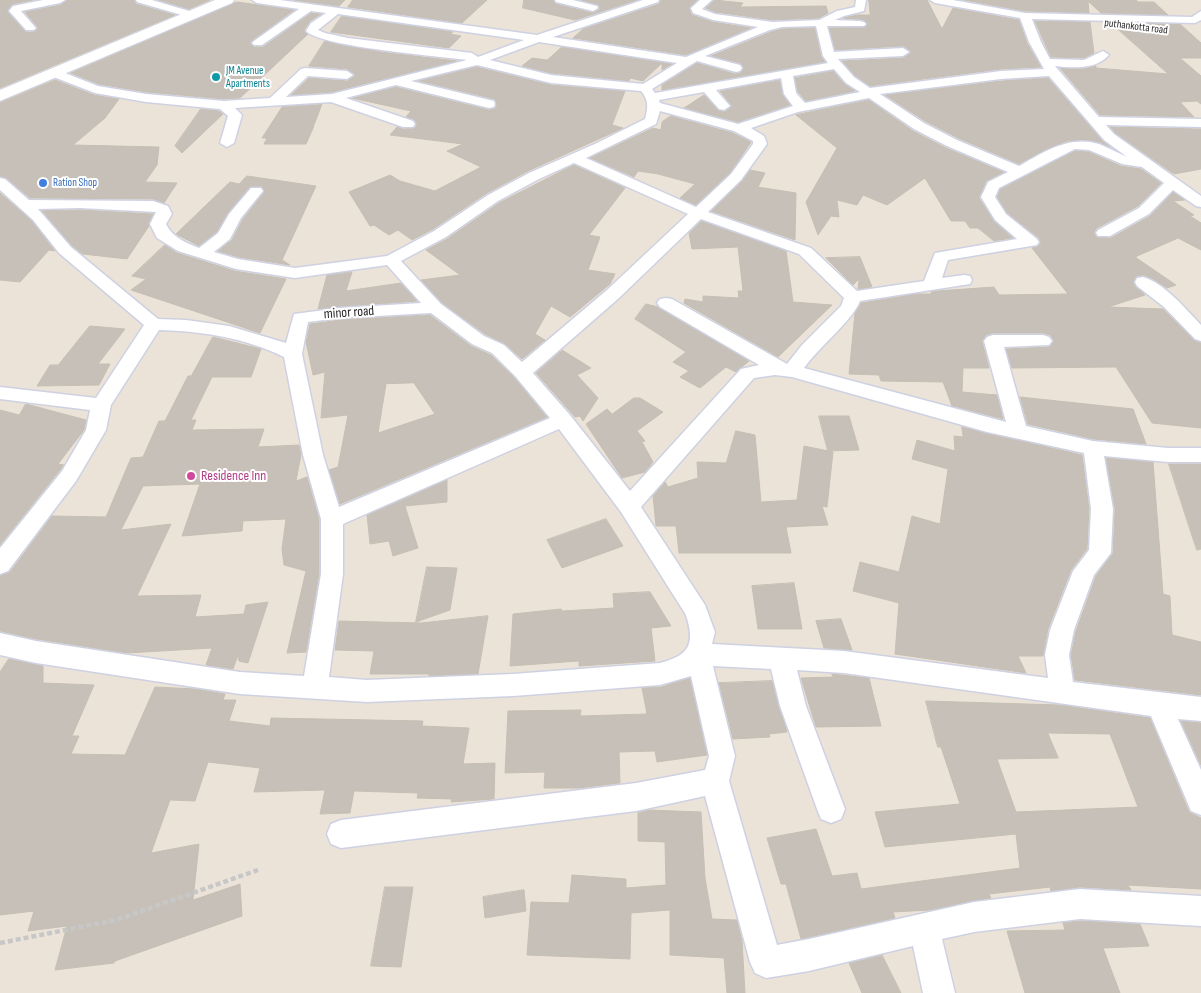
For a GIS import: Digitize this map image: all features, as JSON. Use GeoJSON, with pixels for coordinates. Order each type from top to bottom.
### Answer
{"type":"FeatureCollection","features":[{"type":"Feature","properties":{"kind":"street"},"geometry":{"type":"LineString","coordinates":[[30,28],[14,11],[16,8],[60,0]]}},
{"type":"Feature","properties":{"kind":"street"},"geometry":{"type":"LineString","coordinates":[[141,0],[192,15]]}},
{"type":"Feature","properties":{"kind":"street"},"geometry":{"type":"LineString","coordinates":[[0,96],[227,0]]}},
{"type":"Feature","properties":{"kind":"street"},"geometry":{"type":"LineString","coordinates":[[257,0],[630,51],[691,55],[736,68]]}},
{"type":"Feature","properties":{"kind":"street"},"geometry":{"type":"LineString","coordinates":[[560,0],[593,8]]}},
{"type":"Feature","properties":{"kind":"street"},"geometry":{"type":"LineString","coordinates":[[55,73],[104,91],[146,98],[224,105],[332,98],[480,60],[539,38],[654,0]]}},
{"type":"Feature","properties":{"kind":"street"},"geometry":{"type":"LineString","coordinates":[[707,0],[696,8],[697,11],[713,17],[772,26],[860,24]]}},
{"type":"Feature","properties":{"kind":"street"},"geometry":{"type":"LineString","coordinates":[[820,24],[841,12],[860,10],[861,0]]}},
{"type":"Feature","properties":{"kind":"street"},"geometry":{"type":"LineString","coordinates":[[935,0],[1025,16],[1195,20],[1201,14]]}},
{"type":"Feature","properties":{"kind":"street"},"geometry":{"type":"LineString","coordinates":[[258,43],[308,8]]}},
{"type":"Feature","properties":{"kind":"street"},"geometry":{"type":"LineString","coordinates":[[334,12],[315,26],[312,31],[348,41],[480,60],[551,79],[651,97],[739,128],[759,139],[760,144],[736,177],[613,294],[522,372]]}},
{"type":"Feature","properties":{"kind":"street"},"geometry":{"type":"LineString","coordinates":[[1025,16],[1035,42],[1049,67],[1109,137],[1201,203]]}},
{"type":"Feature","properties":{"kind":"street","name":"puthankotta road"},"geometry":{"type":"LineString","coordinates":[[1072,18],[1175,31]]}},
{"type":"Feature","properties":{"kind":"street"},"geometry":{"type":"LineString","coordinates":[[820,24],[833,60],[850,80],[919,126],[952,143],[1020,172]]}},
{"type":"Feature","properties":{"kind":"street"},"geometry":{"type":"LineString","coordinates":[[417,42],[436,25]]}},
{"type":"Feature","properties":{"kind":"street"},"geometry":{"type":"LineString","coordinates":[[26,205],[154,206],[164,209],[164,214],[158,224],[163,234],[184,248],[236,264],[296,273],[390,260],[440,234],[501,194],[534,176],[651,121],[651,97],[691,55],[772,26]]}},
{"type":"Feature","properties":{"kind":"street"},"geometry":{"type":"LineString","coordinates":[[651,97],[786,74],[833,60],[903,52]]}},
{"type":"Feature","properties":{"kind":"street"},"geometry":{"type":"LineString","coordinates":[[739,128],[801,107],[868,93],[1080,63],[1099,59],[1103,54]]}},
{"type":"Feature","properties":{"kind":"street"},"geometry":{"type":"LineString","coordinates":[[272,102],[305,72],[347,75]]}},
{"type":"Feature","properties":{"kind":"street"},"geometry":{"type":"LineString","coordinates":[[786,74],[790,94],[801,107]]}},
{"type":"Feature","properties":{"kind":"street"},"geometry":{"type":"LineString","coordinates":[[396,82],[489,104]]}},
{"type":"Feature","properties":{"kind":"street"},"geometry":{"type":"LineString","coordinates":[[707,88],[724,106]]}},
{"type":"Feature","properties":{"kind":"street"},"geometry":{"type":"LineString","coordinates":[[332,98],[408,124]]}},
{"type":"Feature","properties":{"kind":"street"},"geometry":{"type":"LineString","coordinates":[[224,105],[235,115],[227,143]]}},
{"type":"Feature","properties":{"kind":"street"},"geometry":{"type":"LineString","coordinates":[[1096,121],[1201,123]]}},
{"type":"Feature","properties":{"kind":"street"},"geometry":{"type":"LineString","coordinates":[[931,285],[941,256],[1031,242],[1000,219],[992,209],[988,197],[994,185],[1074,145],[1094,148],[1136,165],[1146,163]]}},
{"type":"Feature","properties":{"kind":"street"},"geometry":{"type":"LineString","coordinates":[[574,158],[698,213],[805,251],[832,279],[853,297],[964,280]]}},
{"type":"Feature","properties":{"kind":"street"},"geometry":{"type":"LineString","coordinates":[[0,182],[26,205],[65,250],[154,324],[186,325],[229,332],[280,347],[294,354],[313,455],[332,519],[332,574],[314,689]]}},
{"type":"Feature","properties":{"kind":"street"},"geometry":{"type":"LineString","coordinates":[[1104,233],[1144,211],[1158,194],[1173,183]]}},
{"type":"Feature","properties":{"kind":"street"},"geometry":{"type":"LineString","coordinates":[[201,254],[224,236],[234,217],[256,191]]}},
{"type":"Feature","properties":{"kind":"street"},"geometry":{"type":"LineString","coordinates":[[390,260],[435,308],[478,340],[498,349],[522,372],[563,420],[629,506],[697,612],[703,632],[698,654],[722,756],[715,781],[766,962],[809,955],[925,930],[974,917],[1080,904],[1201,911]]}},
{"type":"Feature","properties":{"kind":"street"},"geometry":{"type":"LineString","coordinates":[[1143,282],[1170,303],[1201,335]]}},
{"type":"Feature","properties":{"kind":"street"},"geometry":{"type":"LineString","coordinates":[[785,370],[849,308],[853,297]]}},
{"type":"Feature","properties":{"kind":"street"},"geometry":{"type":"LineString","coordinates":[[666,303],[785,370]]}},
{"type":"Feature","properties":{"kind":"street","name":"minor road"},"geometry":{"type":"LineString","coordinates":[[294,354],[300,318],[340,313],[435,308]]}},
{"type":"Feature","properties":{"kind":"street"},"geometry":{"type":"LineString","coordinates":[[0,564],[69,476],[96,430],[101,405],[154,324]]}},
{"type":"Feature","properties":{"kind":"street"},"geometry":{"type":"LineString","coordinates":[[1017,431],[1004,374],[993,341],[1043,340]]}},
{"type":"Feature","properties":{"kind":"street"},"geometry":{"type":"LineString","coordinates":[[629,506],[748,373],[763,369],[785,370],[1017,431],[1093,448],[1168,455],[1201,455]]}},
{"type":"Feature","properties":{"kind":"street"},"geometry":{"type":"LineString","coordinates":[[0,393],[101,405]]}},
{"type":"Feature","properties":{"kind":"street"},"geometry":{"type":"LineString","coordinates":[[332,519],[563,420]]}},
{"type":"Feature","properties":{"kind":"street"},"geometry":{"type":"LineString","coordinates":[[1062,692],[1057,654],[1062,630],[1084,571],[1100,553],[1102,509],[1093,448]]}},
{"type":"Feature","properties":{"kind":"street"},"geometry":{"type":"LineString","coordinates":[[0,644],[36,652],[240,683],[368,692],[513,685],[660,674],[686,667],[698,654]]}},
{"type":"Feature","properties":{"kind":"street"},"geometry":{"type":"LineString","coordinates":[[698,654],[844,662],[1159,705],[1201,709]]}},
{"type":"Feature","properties":{"kind":"street"},"geometry":{"type":"LineString","coordinates":[[781,658],[792,706],[830,809]]}},
{"type":"Feature","properties":{"kind":"street"},"geometry":{"type":"LineString","coordinates":[[1159,705],[1201,801]]}},
{"type":"Feature","properties":{"kind":"street"},"geometry":{"type":"LineString","coordinates":[[341,834],[636,797],[715,781]]}},
{"type":"Feature","properties":{"kind":"street"},"geometry":{"type":"LineString","coordinates":[[925,930],[939,993]]}},
{"type":"Feature","properties":{"kind":"path"},"geometry":{"type":"LineString","coordinates":[[0,943],[116,920],[258,870]]}},
{"type":"Feature","properties":{"kind":"building"},"geometry":{"type":"Polygon","coordinates":[[[0,0],[33,0],[13,4],[7,11],[26,32],[34,32],[38,28],[25,12],[60,5],[67,0],[134,0],[136,4],[175,15],[0,88],[0,0]]]}},
{"type":"Feature","properties":{"kind":"building"},"geometry":{"type":"Polygon","coordinates":[[[159,0],[210,0],[189,9],[159,0]]]}},
{"type":"Feature","properties":{"kind":"building"},"geometry":{"type":"Polygon","coordinates":[[[294,0],[345,0],[339,6],[294,0]]]}},
{"type":"Feature","properties":{"kind":"building"},"geometry":{"type":"Polygon","coordinates":[[[353,0],[487,0],[462,23],[348,7],[353,0]]]}},
{"type":"Feature","properties":{"kind":"building"},"geometry":{"type":"Polygon","coordinates":[[[524,0],[553,0],[556,4],[593,13],[599,10],[599,5],[581,0],[637,0],[575,20],[523,8],[524,0]]]}},
{"type":"Feature","properties":{"kind":"building"},"geometry":{"type":"Polygon","coordinates":[[[661,0],[697,0],[689,8],[692,15],[713,22],[751,28],[686,55],[573,38],[583,29],[659,4],[661,0]]]}},
{"type":"Feature","properties":{"kind":"building"},"geometry":{"type":"Polygon","coordinates":[[[714,0],[743,3],[740,7],[826,6],[828,13],[819,18],[773,20],[715,12],[706,8],[714,0]]]}},
{"type":"Feature","properties":{"kind":"building"},"geometry":{"type":"Polygon","coordinates":[[[869,0],[927,0],[942,29],[953,8],[1019,20],[1027,43],[1041,67],[1001,69],[870,86],[855,76],[842,61],[903,58],[911,51],[903,46],[835,50],[829,28],[865,27],[868,24],[864,20],[843,18],[870,15],[869,0]]]}},
{"type":"Feature","properties":{"kind":"building"},"geometry":{"type":"Polygon","coordinates":[[[964,0],[1136,0],[1138,2],[1154,2],[1168,15],[1101,13],[1088,1],[1089,13],[1025,11],[964,0]]]}},
{"type":"Feature","properties":{"kind":"building"},"geometry":{"type":"Polygon","coordinates":[[[237,2],[294,10],[253,40],[250,43],[254,47],[263,47],[311,13],[321,14],[310,21],[304,30],[308,34],[240,98],[224,99],[146,92],[98,84],[71,73],[237,2]]]}},
{"type":"Feature","properties":{"kind":"building"},"geometry":{"type":"Polygon","coordinates":[[[342,16],[453,32],[450,34],[461,36],[449,48],[331,32],[342,16]]]}},
{"type":"Feature","properties":{"kind":"building"},"geometry":{"type":"Polygon","coordinates":[[[1035,21],[1090,22],[1094,53],[1084,58],[1051,57],[1035,21]]]}},
{"type":"Feature","properties":{"kind":"building"},"geometry":{"type":"Polygon","coordinates":[[[1111,23],[1180,24],[1201,43],[1201,58],[1180,58],[1201,76],[1201,104],[1197,101],[1180,102],[1194,117],[1100,115],[1060,68],[1084,69],[1096,66],[1096,68],[1168,74],[1111,23]]]}},
{"type":"Feature","properties":{"kind":"building"},"geometry":{"type":"Polygon","coordinates":[[[815,28],[821,56],[825,62],[662,90],[662,85],[697,63],[735,74],[740,73],[744,69],[740,63],[711,56],[782,29],[815,28]]]}},
{"type":"Feature","properties":{"kind":"building"},"geometry":{"type":"Polygon","coordinates":[[[325,41],[381,52],[457,61],[332,92],[291,95],[309,78],[347,81],[355,76],[347,69],[309,66],[325,41]]]}},
{"type":"Feature","properties":{"kind":"building"},"geometry":{"type":"Polygon","coordinates":[[[562,47],[672,64],[662,70],[662,63],[643,81],[630,78],[629,81],[551,73],[522,66],[532,58],[547,60],[562,47]]]}},
{"type":"Feature","properties":{"kind":"building"},"geometry":{"type":"Polygon","coordinates":[[[477,67],[551,85],[625,91],[612,125],[623,128],[528,171],[487,193],[433,229],[412,240],[398,230],[389,235],[374,225],[370,226],[349,192],[390,175],[400,181],[435,191],[481,167],[447,151],[463,144],[390,135],[397,127],[403,129],[415,128],[417,125],[415,120],[406,117],[411,111],[352,98],[396,87],[489,110],[494,109],[497,105],[494,99],[419,81],[477,67]]]}},
{"type":"Feature","properties":{"kind":"building"},"geometry":{"type":"Polygon","coordinates":[[[833,71],[845,84],[855,91],[806,101],[798,92],[795,78],[833,71]]]}},
{"type":"Feature","properties":{"kind":"building"},"geometry":{"type":"Polygon","coordinates":[[[1048,78],[1110,147],[1088,140],[1067,141],[1019,164],[958,138],[925,121],[885,95],[1001,81],[1048,78]]]}},
{"type":"Feature","properties":{"kind":"building"},"geometry":{"type":"Polygon","coordinates":[[[55,80],[94,95],[119,99],[105,118],[73,145],[159,147],[157,165],[145,182],[177,183],[164,203],[153,199],[30,198],[6,178],[0,176],[0,103],[55,80]]]}},
{"type":"Feature","properties":{"kind":"building"},"geometry":{"type":"Polygon","coordinates":[[[780,80],[782,94],[790,105],[738,122],[684,108],[704,95],[718,110],[725,112],[732,106],[720,91],[780,80]]]}},
{"type":"Feature","properties":{"kind":"building"},"geometry":{"type":"Polygon","coordinates":[[[869,100],[913,131],[946,148],[1004,172],[986,181],[979,198],[994,221],[1013,238],[994,241],[978,228],[970,228],[965,221],[951,221],[925,178],[887,205],[863,195],[857,205],[837,200],[839,217],[831,216],[818,235],[806,202],[837,148],[796,115],[869,100]]]}},
{"type":"Feature","properties":{"kind":"building"},"geometry":{"type":"Polygon","coordinates":[[[322,104],[306,144],[264,144],[267,138],[262,138],[282,107],[322,104]]]}},
{"type":"Feature","properties":{"kind":"building"},"geometry":{"type":"Polygon","coordinates":[[[201,109],[219,111],[223,114],[182,153],[175,146],[201,109]]]}},
{"type":"Feature","properties":{"kind":"building"},"geometry":{"type":"Polygon","coordinates":[[[671,116],[733,133],[751,142],[730,173],[696,205],[680,198],[695,184],[658,174],[638,171],[634,177],[590,158],[653,128],[661,130],[662,122],[671,116]]]}},
{"type":"Feature","properties":{"kind":"building"},"geometry":{"type":"Polygon","coordinates":[[[1110,127],[1201,129],[1201,169],[1174,174],[1115,133],[1110,127]]]}},
{"type":"Feature","properties":{"kind":"building"},"geometry":{"type":"Polygon","coordinates":[[[1075,151],[1089,152],[1121,166],[1141,169],[1161,183],[1138,206],[1097,228],[1094,232],[1096,237],[1111,238],[1150,216],[1173,192],[1185,200],[1173,201],[1194,215],[1190,216],[1201,223],[1201,250],[1178,238],[1135,257],[1176,285],[1167,288],[1144,275],[1137,276],[1133,283],[1145,295],[1108,307],[1163,309],[1194,340],[1201,343],[1201,428],[1152,423],[1116,367],[1012,368],[1006,349],[1049,347],[1054,340],[1050,335],[1043,333],[993,333],[986,335],[982,341],[989,368],[963,368],[962,392],[997,395],[1003,419],[952,406],[943,382],[881,381],[879,375],[849,374],[855,313],[861,303],[916,294],[932,294],[931,292],[937,291],[994,287],[999,295],[1068,294],[1032,248],[1037,247],[1041,243],[1039,238],[1007,213],[997,197],[1000,189],[1075,151]]]}},
{"type":"Feature","properties":{"kind":"building"},"geometry":{"type":"Polygon","coordinates":[[[574,165],[625,188],[589,235],[600,237],[588,270],[615,274],[610,284],[570,317],[551,306],[535,334],[545,340],[522,359],[505,344],[485,334],[442,303],[421,280],[460,275],[426,250],[447,239],[499,203],[574,165]]]}},
{"type":"Feature","properties":{"kind":"building"},"geometry":{"type":"Polygon","coordinates":[[[750,170],[765,173],[758,187],[796,193],[795,240],[711,211],[742,181],[750,170]]]}},
{"type":"Feature","properties":{"kind":"building"},"geometry":{"type":"Polygon","coordinates":[[[247,176],[316,186],[282,260],[290,265],[238,257],[218,251],[232,240],[243,219],[264,192],[261,186],[250,187],[228,213],[217,232],[199,246],[176,234],[230,182],[239,184],[247,176]]]}},
{"type":"Feature","properties":{"kind":"building"},"geometry":{"type":"Polygon","coordinates":[[[0,193],[32,221],[55,251],[49,250],[20,282],[0,280],[0,193]]]}},
{"type":"Feature","properties":{"kind":"building"},"geometry":{"type":"Polygon","coordinates":[[[80,210],[153,214],[149,226],[127,259],[83,254],[72,246],[42,211],[80,210]]]}},
{"type":"Feature","properties":{"kind":"building"},"geometry":{"type":"Polygon","coordinates":[[[701,221],[786,251],[793,302],[832,305],[778,357],[684,303],[685,299],[703,302],[703,296],[739,298],[738,291],[743,291],[738,247],[692,249],[689,233],[701,221]]]}},
{"type":"Feature","properties":{"kind":"building"},"geometry":{"type":"Polygon","coordinates":[[[165,245],[177,253],[235,271],[286,279],[260,333],[131,290],[146,279],[132,276],[165,245]]]}},
{"type":"Feature","properties":{"kind":"building"},"geometry":{"type":"Polygon","coordinates":[[[860,257],[872,287],[858,289],[859,279],[853,285],[826,258],[860,257]]]}},
{"type":"Feature","properties":{"kind":"building"},"geometry":{"type":"Polygon","coordinates":[[[352,272],[346,291],[401,283],[417,301],[318,309],[327,275],[352,272]]]}},
{"type":"Feature","properties":{"kind":"building"},"geometry":{"type":"Polygon","coordinates":[[[646,304],[658,307],[749,361],[736,372],[726,367],[700,388],[680,377],[689,371],[673,362],[686,352],[635,319],[646,304]]]}},
{"type":"Feature","properties":{"kind":"building"},"geometry":{"type":"Polygon","coordinates":[[[430,315],[471,346],[491,355],[514,377],[547,417],[340,504],[329,470],[338,467],[348,415],[321,418],[325,372],[313,375],[306,342],[310,324],[340,320],[430,315]],[[414,383],[386,384],[378,433],[435,414],[414,383]]]}},
{"type":"Feature","properties":{"kind":"building"},"geometry":{"type":"Polygon","coordinates":[[[90,326],[125,329],[98,364],[110,364],[99,385],[37,386],[50,365],[58,365],[90,326]]]}},
{"type":"Feature","properties":{"kind":"building"},"geometry":{"type":"Polygon","coordinates":[[[213,337],[261,349],[251,377],[212,377],[191,420],[196,420],[192,430],[264,429],[258,447],[299,445],[301,455],[296,481],[307,477],[319,519],[319,574],[306,652],[287,653],[306,571],[284,565],[282,549],[286,519],[243,521],[242,531],[182,536],[200,484],[143,486],[121,530],[171,524],[137,596],[201,595],[195,617],[244,614],[246,605],[268,602],[248,663],[239,661],[238,655],[233,669],[206,665],[212,648],[127,653],[36,639],[0,631],[0,576],[10,572],[52,516],[106,517],[131,458],[143,457],[159,421],[165,421],[188,376],[191,376],[213,337]]]}},
{"type":"Feature","properties":{"kind":"building"},"geometry":{"type":"Polygon","coordinates":[[[562,350],[591,368],[577,375],[598,398],[583,421],[580,416],[575,417],[536,373],[562,350]]]}},
{"type":"Feature","properties":{"kind":"building"},"geometry":{"type":"Polygon","coordinates":[[[1020,397],[1133,409],[1146,444],[1093,439],[1028,424],[1020,397]]]}},
{"type":"Feature","properties":{"kind":"building"},"geometry":{"type":"Polygon","coordinates":[[[634,398],[640,398],[663,412],[637,431],[645,441],[642,442],[653,462],[645,472],[622,478],[586,424],[607,409],[612,414],[634,398]]]}},
{"type":"Feature","properties":{"kind":"building"},"geometry":{"type":"Polygon","coordinates":[[[26,404],[86,420],[84,430],[58,464],[64,465],[0,545],[0,410],[19,415],[26,404]]]}},
{"type":"Feature","properties":{"kind":"building"},"geometry":{"type":"Polygon","coordinates":[[[819,416],[849,416],[859,450],[828,451],[819,416]]]}},
{"type":"Feature","properties":{"kind":"building"},"geometry":{"type":"Polygon","coordinates":[[[962,427],[1082,455],[1089,509],[1087,549],[1071,570],[1048,629],[1043,656],[1018,656],[1026,673],[895,654],[899,603],[853,591],[860,562],[899,572],[912,516],[940,524],[948,469],[912,459],[917,440],[955,451],[954,436],[963,437],[962,427]]]}},
{"type":"Feature","properties":{"kind":"building"},"geometry":{"type":"Polygon","coordinates":[[[736,431],[755,435],[761,502],[797,500],[804,446],[833,452],[827,507],[822,506],[828,525],[786,527],[791,553],[679,553],[676,526],[656,526],[653,496],[665,482],[668,487],[698,478],[697,462],[726,463],[736,431]]]}},
{"type":"Feature","properties":{"kind":"building"},"geometry":{"type":"Polygon","coordinates":[[[1106,458],[1153,462],[1163,594],[1170,596],[1172,635],[1201,642],[1201,695],[1075,680],[1071,655],[1076,631],[1096,576],[1113,553],[1115,509],[1106,458]]]}},
{"type":"Feature","properties":{"kind":"building"},"geometry":{"type":"Polygon","coordinates":[[[1169,464],[1201,464],[1201,549],[1197,550],[1169,464]]]}},
{"type":"Feature","properties":{"kind":"building"},"geometry":{"type":"Polygon","coordinates":[[[447,480],[447,502],[405,506],[418,548],[393,556],[389,541],[370,544],[367,515],[447,480]]]}},
{"type":"Feature","properties":{"kind":"building"},"geometry":{"type":"Polygon","coordinates":[[[606,519],[623,546],[562,568],[547,540],[606,519]]]}},
{"type":"Feature","properties":{"kind":"building"},"geometry":{"type":"Polygon","coordinates":[[[427,567],[457,568],[450,610],[416,622],[427,567]]]}},
{"type":"Feature","properties":{"kind":"building"},"geometry":{"type":"Polygon","coordinates":[[[794,583],[802,629],[758,629],[752,586],[794,583]]]}},
{"type":"Feature","properties":{"kind":"building"},"geometry":{"type":"Polygon","coordinates":[[[650,592],[671,626],[651,628],[655,661],[579,666],[579,661],[510,666],[513,614],[561,609],[562,611],[614,608],[613,594],[650,592]]]}},
{"type":"Feature","properties":{"kind":"building"},"geometry":{"type":"Polygon","coordinates":[[[488,616],[478,674],[429,676],[429,674],[370,674],[374,651],[335,650],[339,621],[421,623],[488,616]]]}},
{"type":"Feature","properties":{"kind":"building"},"geometry":{"type":"Polygon","coordinates":[[[841,619],[852,650],[824,648],[816,621],[841,619]]]}},
{"type":"Feature","properties":{"kind":"building"},"geometry":{"type":"Polygon","coordinates":[[[9,659],[43,666],[43,683],[94,685],[72,736],[79,736],[71,754],[125,755],[155,687],[196,689],[225,694],[223,700],[236,700],[229,721],[270,726],[271,718],[423,721],[422,726],[469,728],[463,764],[495,763],[494,799],[451,802],[452,799],[417,798],[418,793],[354,791],[350,813],[320,814],[325,790],[254,792],[260,768],[208,762],[195,801],[170,800],[151,853],[199,844],[193,900],[240,884],[242,916],[115,961],[114,963],[55,970],[67,926],[28,931],[34,911],[0,915],[0,672],[9,659]]]}},
{"type":"Feature","properties":{"kind":"building"},"geometry":{"type":"Polygon","coordinates":[[[832,674],[869,678],[881,726],[816,727],[801,678],[833,677],[832,674]]]}},
{"type":"Feature","properties":{"kind":"building"},"geometry":{"type":"Polygon","coordinates":[[[690,678],[707,755],[657,762],[655,751],[619,752],[620,783],[579,788],[544,788],[545,772],[505,773],[508,711],[581,710],[580,716],[647,714],[642,688],[661,687],[690,678]]]}},
{"type":"Feature","properties":{"kind":"building"},"geometry":{"type":"Polygon","coordinates":[[[772,681],[787,732],[769,734],[770,737],[733,739],[719,683],[772,681]]]}},
{"type":"Feature","properties":{"kind":"building"},"geometry":{"type":"Polygon","coordinates":[[[926,701],[1060,705],[1150,718],[1189,812],[1201,818],[1201,889],[1128,885],[1131,890],[1080,887],[1051,891],[1050,887],[989,894],[991,898],[930,910],[893,912],[895,918],[801,939],[786,884],[781,884],[767,838],[816,829],[832,876],[857,873],[861,889],[1020,868],[1016,834],[885,847],[875,812],[960,804],[941,747],[938,747],[926,701]],[[1048,733],[1058,758],[997,759],[1016,812],[1138,807],[1110,734],[1048,733]]]}},
{"type":"Feature","properties":{"kind":"building"},"geometry":{"type":"Polygon","coordinates":[[[1181,721],[1201,723],[1201,765],[1181,721]]]}},
{"type":"Feature","properties":{"kind":"building"},"geometry":{"type":"Polygon","coordinates":[[[649,810],[701,812],[705,878],[712,919],[737,920],[742,941],[745,993],[727,993],[724,958],[670,955],[670,910],[631,913],[630,959],[527,955],[531,902],[569,903],[572,875],[626,879],[626,888],[666,885],[665,842],[638,841],[638,813],[649,810]]]}},
{"type":"Feature","properties":{"kind":"building"},"geometry":{"type":"Polygon","coordinates":[[[385,887],[413,887],[401,967],[371,966],[385,887]]]}},
{"type":"Feature","properties":{"kind":"building"},"geometry":{"type":"Polygon","coordinates":[[[524,890],[526,911],[485,918],[483,897],[524,890]]]}},
{"type":"Feature","properties":{"kind":"building"},"geometry":{"type":"Polygon","coordinates":[[[1080,921],[1140,924],[1149,946],[1103,948],[1120,993],[1025,993],[1007,931],[1065,930],[1063,923],[1080,921]]]}},
{"type":"Feature","properties":{"kind":"building"},"geometry":{"type":"Polygon","coordinates":[[[882,955],[901,993],[862,993],[849,963],[882,955]]]}},
{"type":"Feature","properties":{"kind":"place","name":"JM Avenue Apartments"},"geometry":{"type":"Point","coordinates":[216,77]}},
{"type":"Feature","properties":{"kind":"place","name":"Ration Shop"},"geometry":{"type":"Point","coordinates":[43,183]}},
{"type":"Feature","properties":{"kind":"place","name":"Residence Inn"},"geometry":{"type":"Point","coordinates":[191,476]}}]}
